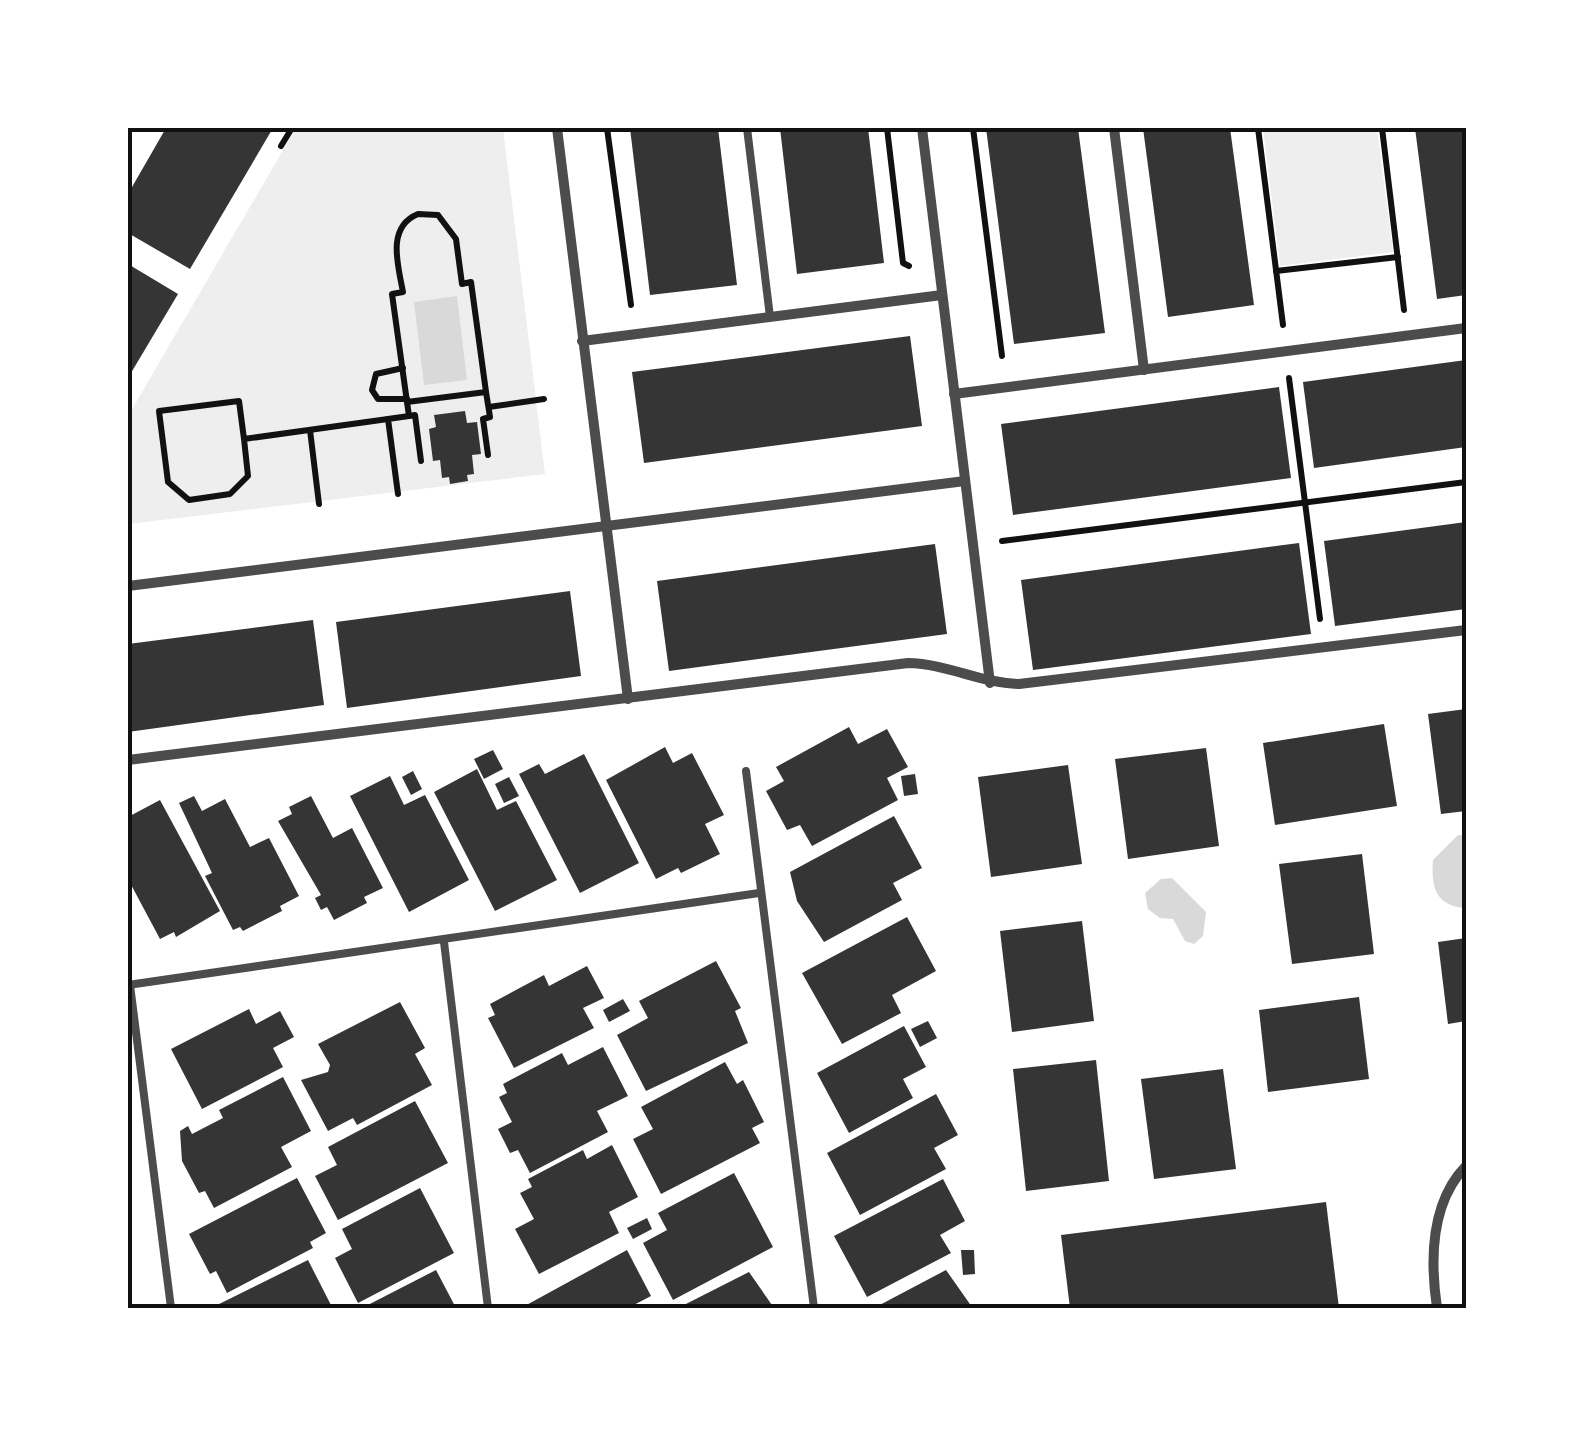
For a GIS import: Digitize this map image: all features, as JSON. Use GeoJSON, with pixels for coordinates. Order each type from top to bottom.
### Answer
{"type":"FeatureCollection","features":[{"type":"Feature","properties":{"kind":"street"},"geometry":{"type":"LineString","coordinates":[[557,128],[628,699]]}},
{"type":"Feature","properties":{"kind":"street"},"geometry":{"type":"LineString","coordinates":[[922,128],[990,683]]}},
{"type":"Feature","properties":{"kind":"street"},"geometry":{"type":"LineString","coordinates":[[1114,128],[1144,370]]}},
{"type":"Feature","properties":{"kind":"street"},"geometry":{"type":"LineString","coordinates":[[582,341],[942,295]]}},
{"type":"Feature","properties":{"kind":"street"},"geometry":{"type":"LineString","coordinates":[[954,394],[1466,328]]}},
{"type":"Feature","properties":{"kind":"street"},"geometry":{"type":"LineString","coordinates":[[128,586],[965,481]]}},
{"type":"Feature","properties":{"kind":"street"},"geometry":{"type":"LineString","coordinates":[[128,760],[908,663],[934,664],[990,683],[1019,684],[1466,630]]}},
{"type":"Feature","properties":{"kind":"street"},"geometry":{"type":"LineString","coordinates":[[1437,1308],[1436,1224],[1456,1177],[1466,1166]]}},
{"type":"Feature","properties":{"kind":"lane"},"geometry":{"type":"LineString","coordinates":[[747,128],[770,317]]}},
{"type":"Feature","properties":{"kind":"lane"},"geometry":{"type":"LineString","coordinates":[[746,771],[814,1308]]}},
{"type":"Feature","properties":{"kind":"lane"},"geometry":{"type":"LineString","coordinates":[[171,1308],[129,985],[759,893]]}},
{"type":"Feature","properties":{"kind":"lane"},"geometry":{"type":"LineString","coordinates":[[444,942],[488,1308]]}},
{"type":"Feature","properties":{"kind":"path"},"geometry":{"type":"LineString","coordinates":[[281,146],[292,128]]}},
{"type":"Feature","properties":{"kind":"path"},"geometry":{"type":"LineString","coordinates":[[607,128],[631,305],[648,303]]}},
{"type":"Feature","properties":{"kind":"path"},"geometry":{"type":"LineString","coordinates":[[887,128],[902,263],[910,267]]}},
{"type":"Feature","properties":{"kind":"path"},"geometry":{"type":"LineString","coordinates":[[973,128],[1002,356]]}},
{"type":"Feature","properties":{"kind":"path"},"geometry":{"type":"LineString","coordinates":[[1258,128],[1282,322]]}},
{"type":"Feature","properties":{"kind":"path"},"geometry":{"type":"LineString","coordinates":[[1382,128],[1404,311],[1420,309]]}},
{"type":"Feature","properties":{"kind":"path"},"geometry":{"type":"LineString","coordinates":[[409,416],[392,294],[403,292],[398,236],[409,218],[428,213],[438,216],[452,231],[462,284],[471,282],[490,418],[483,418],[488,454]]}},
{"type":"Feature","properties":{"kind":"path"},"geometry":{"type":"LineString","coordinates":[[1276,272],[1398,258]]}},
{"type":"Feature","properties":{"kind":"path"},"geometry":{"type":"LineString","coordinates":[[402,368],[376,374],[372,390],[378,399],[486,392]]}},
{"type":"Feature","properties":{"kind":"path"},"geometry":{"type":"LineString","coordinates":[[1289,377],[1323,648]]}},
{"type":"Feature","properties":{"kind":"path"},"geometry":{"type":"LineString","coordinates":[[488,407],[544,399]]}},
{"type":"Feature","properties":{"kind":"path"},"geometry":{"type":"LineString","coordinates":[[239,401],[244,439],[248,476],[230,494],[189,500],[168,482],[159,411],[239,401]]}},
{"type":"Feature","properties":{"kind":"path"},"geometry":{"type":"LineString","coordinates":[[244,439],[415,415],[421,461]]}},
{"type":"Feature","properties":{"kind":"path"},"geometry":{"type":"LineString","coordinates":[[388,419],[398,494]]}},
{"type":"Feature","properties":{"kind":"path"},"geometry":{"type":"LineString","coordinates":[[310,430],[319,504]]}},
{"type":"Feature","properties":{"kind":"path"},"geometry":{"type":"LineString","coordinates":[[1000,541],[1466,482]]}},
{"type":"Feature","properties":{"kind":"shaded area"},"geometry":{"type":"Polygon","coordinates":[[[296,128],[503,128],[545,474],[128,524],[128,416],[296,128]]]}},
{"type":"Feature","properties":{"kind":"shaded area"},"geometry":{"type":"Polygon","coordinates":[[[1263,128],[1377,128],[1393,252],[1280,266],[1263,128]]]}},
{"type":"Feature","properties":{"kind":"shaded area"},"geometry":{"type":"Polygon","coordinates":[[[457,296],[467,380],[424,385],[414,302],[457,296]]]}},
{"type":"Feature","properties":{"kind":"shaded area"},"geometry":{"type":"Polygon","coordinates":[[[1458,835],[1466,835],[1466,908],[1441,899],[1433,879],[1433,860],[1458,835]]]}},
{"type":"Feature","properties":{"kind":"shaded area"},"geometry":{"type":"Polygon","coordinates":[[[1172,878],[1206,912],[1203,936],[1194,944],[1185,941],[1173,919],[1160,918],[1148,909],[1145,893],[1161,879],[1172,878]]]}},
{"type":"Feature","properties":{"kind":"building"},"geometry":{"type":"Polygon","coordinates":[[[166,128],[273,128],[190,269],[128,233],[128,194],[166,128]]]}},
{"type":"Feature","properties":{"kind":"building"},"geometry":{"type":"Polygon","coordinates":[[[630,128],[718,128],[737,285],[650,295],[630,128]]]}},
{"type":"Feature","properties":{"kind":"building"},"geometry":{"type":"Polygon","coordinates":[[[780,128],[868,128],[884,263],[797,274],[780,128]]]}},
{"type":"Feature","properties":{"kind":"building"},"geometry":{"type":"Polygon","coordinates":[[[986,128],[1078,128],[1105,333],[1014,344],[986,128]]]}},
{"type":"Feature","properties":{"kind":"building"},"geometry":{"type":"Polygon","coordinates":[[[1143,128],[1230,128],[1254,305],[1168,317],[1143,128]]]}},
{"type":"Feature","properties":{"kind":"building"},"geometry":{"type":"Polygon","coordinates":[[[1415,128],[1466,128],[1466,295],[1437,299],[1415,128]]]}},
{"type":"Feature","properties":{"kind":"building"},"geometry":{"type":"Polygon","coordinates":[[[128,264],[178,294],[128,378],[128,264]]]}},
{"type":"Feature","properties":{"kind":"building"},"geometry":{"type":"Polygon","coordinates":[[[910,336],[922,426],[644,463],[632,372],[910,336]]]}},
{"type":"Feature","properties":{"kind":"building"},"geometry":{"type":"Polygon","coordinates":[[[1466,360],[1466,447],[1314,468],[1303,382],[1466,360]]]}},
{"type":"Feature","properties":{"kind":"building"},"geometry":{"type":"Polygon","coordinates":[[[1279,387],[1291,478],[1013,515],[1001,424],[1279,387]]]}},
{"type":"Feature","properties":{"kind":"building"},"geometry":{"type":"Polygon","coordinates":[[[465,411],[467,423],[477,422],[481,454],[472,455],[474,474],[467,475],[468,481],[450,484],[449,477],[442,478],[440,460],[433,461],[429,429],[436,427],[434,415],[465,411]]]}},
{"type":"Feature","properties":{"kind":"building"},"geometry":{"type":"Polygon","coordinates":[[[1466,522],[1466,609],[1335,626],[1324,541],[1466,522]]]}},
{"type":"Feature","properties":{"kind":"building"},"geometry":{"type":"Polygon","coordinates":[[[1299,543],[1311,634],[1033,670],[1021,580],[1299,543]]]}},
{"type":"Feature","properties":{"kind":"building"},"geometry":{"type":"Polygon","coordinates":[[[935,544],[947,634],[669,671],[657,581],[935,544]]]}},
{"type":"Feature","properties":{"kind":"building"},"geometry":{"type":"Polygon","coordinates":[[[570,591],[581,676],[347,708],[336,622],[570,591]]]}},
{"type":"Feature","properties":{"kind":"building"},"geometry":{"type":"Polygon","coordinates":[[[313,620],[324,705],[128,732],[128,644],[313,620]]]}},
{"type":"Feature","properties":{"kind":"building"},"geometry":{"type":"Polygon","coordinates":[[[1466,709],[1466,811],[1441,814],[1428,714],[1466,709]]]}},
{"type":"Feature","properties":{"kind":"building"},"geometry":{"type":"Polygon","coordinates":[[[1384,724],[1397,806],[1275,825],[1263,743],[1384,724]]]}},
{"type":"Feature","properties":{"kind":"building"},"geometry":{"type":"Polygon","coordinates":[[[849,727],[858,744],[887,729],[908,767],[887,778],[898,800],[812,846],[800,825],[787,830],[766,791],[784,781],[776,767],[849,727]]]}},
{"type":"Feature","properties":{"kind":"building"},"geometry":{"type":"Polygon","coordinates":[[[665,747],[673,763],[692,753],[724,815],[705,824],[720,854],[681,873],[678,868],[656,879],[606,780],[665,747]]]}},
{"type":"Feature","properties":{"kind":"building"},"geometry":{"type":"Polygon","coordinates":[[[1206,748],[1219,846],[1128,859],[1115,759],[1206,748]]]}},
{"type":"Feature","properties":{"kind":"building"},"geometry":{"type":"Polygon","coordinates":[[[493,750],[503,769],[484,779],[474,759],[493,750]]]}},
{"type":"Feature","properties":{"kind":"building"},"geometry":{"type":"Polygon","coordinates":[[[584,754],[639,863],[580,893],[519,774],[539,764],[545,774],[584,754]]]}},
{"type":"Feature","properties":{"kind":"building"},"geometry":{"type":"Polygon","coordinates":[[[1068,765],[1082,864],[991,877],[978,777],[1068,765]]]}},
{"type":"Feature","properties":{"kind":"building"},"geometry":{"type":"Polygon","coordinates":[[[477,769],[497,810],[516,801],[557,880],[495,911],[434,792],[477,769]]]}},
{"type":"Feature","properties":{"kind":"building"},"geometry":{"type":"Polygon","coordinates":[[[413,771],[422,789],[411,795],[402,777],[413,771]]]}},
{"type":"Feature","properties":{"kind":"building"},"geometry":{"type":"Polygon","coordinates":[[[915,774],[918,794],[904,796],[901,776],[915,774]]]}},
{"type":"Feature","properties":{"kind":"building"},"geometry":{"type":"Polygon","coordinates":[[[390,776],[404,805],[425,795],[469,880],[409,912],[350,796],[390,776]]]}},
{"type":"Feature","properties":{"kind":"building"},"geometry":{"type":"Polygon","coordinates":[[[509,777],[519,796],[504,803],[495,784],[509,777]]]}},
{"type":"Feature","properties":{"kind":"building"},"geometry":{"type":"Polygon","coordinates":[[[194,796],[202,811],[225,799],[250,847],[269,838],[299,896],[280,906],[282,911],[243,931],[240,927],[233,930],[205,876],[212,873],[179,803],[194,796]]]}},
{"type":"Feature","properties":{"kind":"building"},"geometry":{"type":"Polygon","coordinates":[[[311,796],[333,838],[352,828],[383,888],[364,897],[367,903],[334,920],[327,907],[321,910],[315,898],[321,895],[278,821],[292,814],[289,807],[311,796]]]}},
{"type":"Feature","properties":{"kind":"building"},"geometry":{"type":"Polygon","coordinates":[[[160,800],[220,911],[176,937],[174,932],[160,939],[128,879],[128,817],[160,800]]]}},
{"type":"Feature","properties":{"kind":"building"},"geometry":{"type":"Polygon","coordinates":[[[894,816],[922,868],[893,883],[902,900],[824,942],[797,901],[790,872],[894,816]]]}},
{"type":"Feature","properties":{"kind":"building"},"geometry":{"type":"Polygon","coordinates":[[[1362,854],[1374,954],[1292,964],[1279,864],[1362,854]]]}},
{"type":"Feature","properties":{"kind":"building"},"geometry":{"type":"Polygon","coordinates":[[[907,917],[936,971],[892,995],[901,1013],[842,1044],[802,973],[907,917]]]}},
{"type":"Feature","properties":{"kind":"building"},"geometry":{"type":"Polygon","coordinates":[[[1082,921],[1094,1021],[1012,1032],[1000,931],[1082,921]]]}},
{"type":"Feature","properties":{"kind":"building"},"geometry":{"type":"Polygon","coordinates":[[[1466,938],[1466,1021],[1448,1024],[1438,942],[1466,938]]]}},
{"type":"Feature","properties":{"kind":"building"},"geometry":{"type":"Polygon","coordinates":[[[716,961],[741,1008],[735,1011],[748,1043],[646,1091],[617,1035],[648,1018],[639,1001],[716,961]]]}},
{"type":"Feature","properties":{"kind":"building"},"geometry":{"type":"Polygon","coordinates":[[[587,966],[604,998],[583,1008],[594,1028],[514,1068],[488,1018],[495,1015],[490,1004],[544,975],[549,986],[587,966]]]}},
{"type":"Feature","properties":{"kind":"building"},"geometry":{"type":"Polygon","coordinates":[[[1359,997],[1369,1079],[1268,1092],[1259,1010],[1359,997]]]}},
{"type":"Feature","properties":{"kind":"building"},"geometry":{"type":"Polygon","coordinates":[[[623,999],[630,1011],[609,1022],[603,1010],[623,999]]]}},
{"type":"Feature","properties":{"kind":"building"},"geometry":{"type":"Polygon","coordinates":[[[400,1002],[425,1048],[415,1054],[432,1085],[357,1125],[353,1118],[328,1131],[301,1080],[328,1072],[330,1065],[318,1044],[400,1002]]]}},
{"type":"Feature","properties":{"kind":"building"},"geometry":{"type":"Polygon","coordinates":[[[249,1009],[256,1024],[280,1011],[294,1037],[273,1048],[283,1067],[202,1109],[171,1049],[249,1009]]]}},
{"type":"Feature","properties":{"kind":"building"},"geometry":{"type":"Polygon","coordinates":[[[928,1021],[937,1038],[920,1047],[911,1029],[928,1021]]]}},
{"type":"Feature","properties":{"kind":"building"},"geometry":{"type":"Polygon","coordinates":[[[904,1026],[926,1067],[903,1079],[913,1098],[849,1133],[817,1073],[904,1026]]]}},
{"type":"Feature","properties":{"kind":"building"},"geometry":{"type":"Polygon","coordinates":[[[603,1047],[628,1096],[597,1111],[608,1132],[530,1173],[518,1150],[510,1153],[498,1129],[512,1122],[499,1097],[507,1093],[503,1084],[562,1053],[568,1065],[603,1047]]]}},
{"type":"Feature","properties":{"kind":"building"},"geometry":{"type":"Polygon","coordinates":[[[1096,1060],[1109,1181],[1026,1191],[1013,1069],[1096,1060]]]}},
{"type":"Feature","properties":{"kind":"building"},"geometry":{"type":"Polygon","coordinates":[[[725,1062],[737,1084],[743,1080],[764,1122],[752,1128],[760,1143],[661,1194],[633,1139],[653,1129],[641,1107],[725,1062]]]}},
{"type":"Feature","properties":{"kind":"building"},"geometry":{"type":"Polygon","coordinates":[[[1223,1069],[1236,1169],[1154,1179],[1141,1079],[1223,1069]]]}},
{"type":"Feature","properties":{"kind":"building"},"geometry":{"type":"Polygon","coordinates":[[[283,1077],[311,1131],[281,1147],[292,1167],[214,1208],[205,1191],[199,1193],[182,1161],[180,1131],[188,1126],[192,1134],[223,1118],[219,1110],[283,1077]]]}},
{"type":"Feature","properties":{"kind":"building"},"geometry":{"type":"Polygon","coordinates":[[[936,1094],[958,1135],[934,1148],[946,1169],[860,1215],[827,1153],[936,1094]]]}},
{"type":"Feature","properties":{"kind":"building"},"geometry":{"type":"Polygon","coordinates":[[[415,1101],[448,1163],[338,1220],[315,1176],[337,1165],[328,1147],[415,1101]]]}},
{"type":"Feature","properties":{"kind":"building"},"geometry":{"type":"Polygon","coordinates":[[[612,1145],[638,1197],[609,1212],[619,1233],[539,1274],[515,1229],[534,1219],[520,1193],[532,1187],[528,1179],[583,1150],[587,1159],[612,1145]]]}},
{"type":"Feature","properties":{"kind":"building"},"geometry":{"type":"Polygon","coordinates":[[[734,1173],[773,1247],[673,1300],[643,1243],[667,1230],[658,1213],[734,1173]]]}},
{"type":"Feature","properties":{"kind":"building"},"geometry":{"type":"Polygon","coordinates":[[[297,1178],[326,1233],[310,1242],[313,1248],[227,1293],[216,1271],[210,1274],[189,1234],[297,1178]]]}},
{"type":"Feature","properties":{"kind":"building"},"geometry":{"type":"Polygon","coordinates":[[[943,1179],[965,1221],[940,1235],[951,1253],[867,1297],[834,1236],[943,1179]]]}},
{"type":"Feature","properties":{"kind":"building"},"geometry":{"type":"Polygon","coordinates":[[[420,1188],[454,1253],[358,1303],[335,1258],[352,1249],[342,1229],[420,1188]]]}},
{"type":"Feature","properties":{"kind":"building"},"geometry":{"type":"Polygon","coordinates":[[[1326,1202],[1339,1308],[1070,1308],[1061,1235],[1326,1202]]]}},
{"type":"Feature","properties":{"kind":"building"},"geometry":{"type":"Polygon","coordinates":[[[647,1218],[652,1229],[633,1239],[627,1228],[647,1218]]]}},
{"type":"Feature","properties":{"kind":"building"},"geometry":{"type":"Polygon","coordinates":[[[627,1250],[651,1296],[628,1308],[521,1308],[627,1250]]]}},
{"type":"Feature","properties":{"kind":"building"},"geometry":{"type":"Polygon","coordinates":[[[961,1250],[974,1250],[975,1274],[963,1275],[961,1250]]]}},
{"type":"Feature","properties":{"kind":"building"},"geometry":{"type":"Polygon","coordinates":[[[308,1260],[332,1307],[211,1308],[308,1260]]]}},
{"type":"Feature","properties":{"kind":"building"},"geometry":{"type":"Polygon","coordinates":[[[436,1270],[456,1308],[362,1308],[436,1270]]]}},
{"type":"Feature","properties":{"kind":"building"},"geometry":{"type":"Polygon","coordinates":[[[946,1270],[972,1307],[874,1308],[946,1270]]]}},
{"type":"Feature","properties":{"kind":"building"},"geometry":{"type":"Polygon","coordinates":[[[749,1272],[774,1308],[678,1308],[749,1272]]]}}]}
